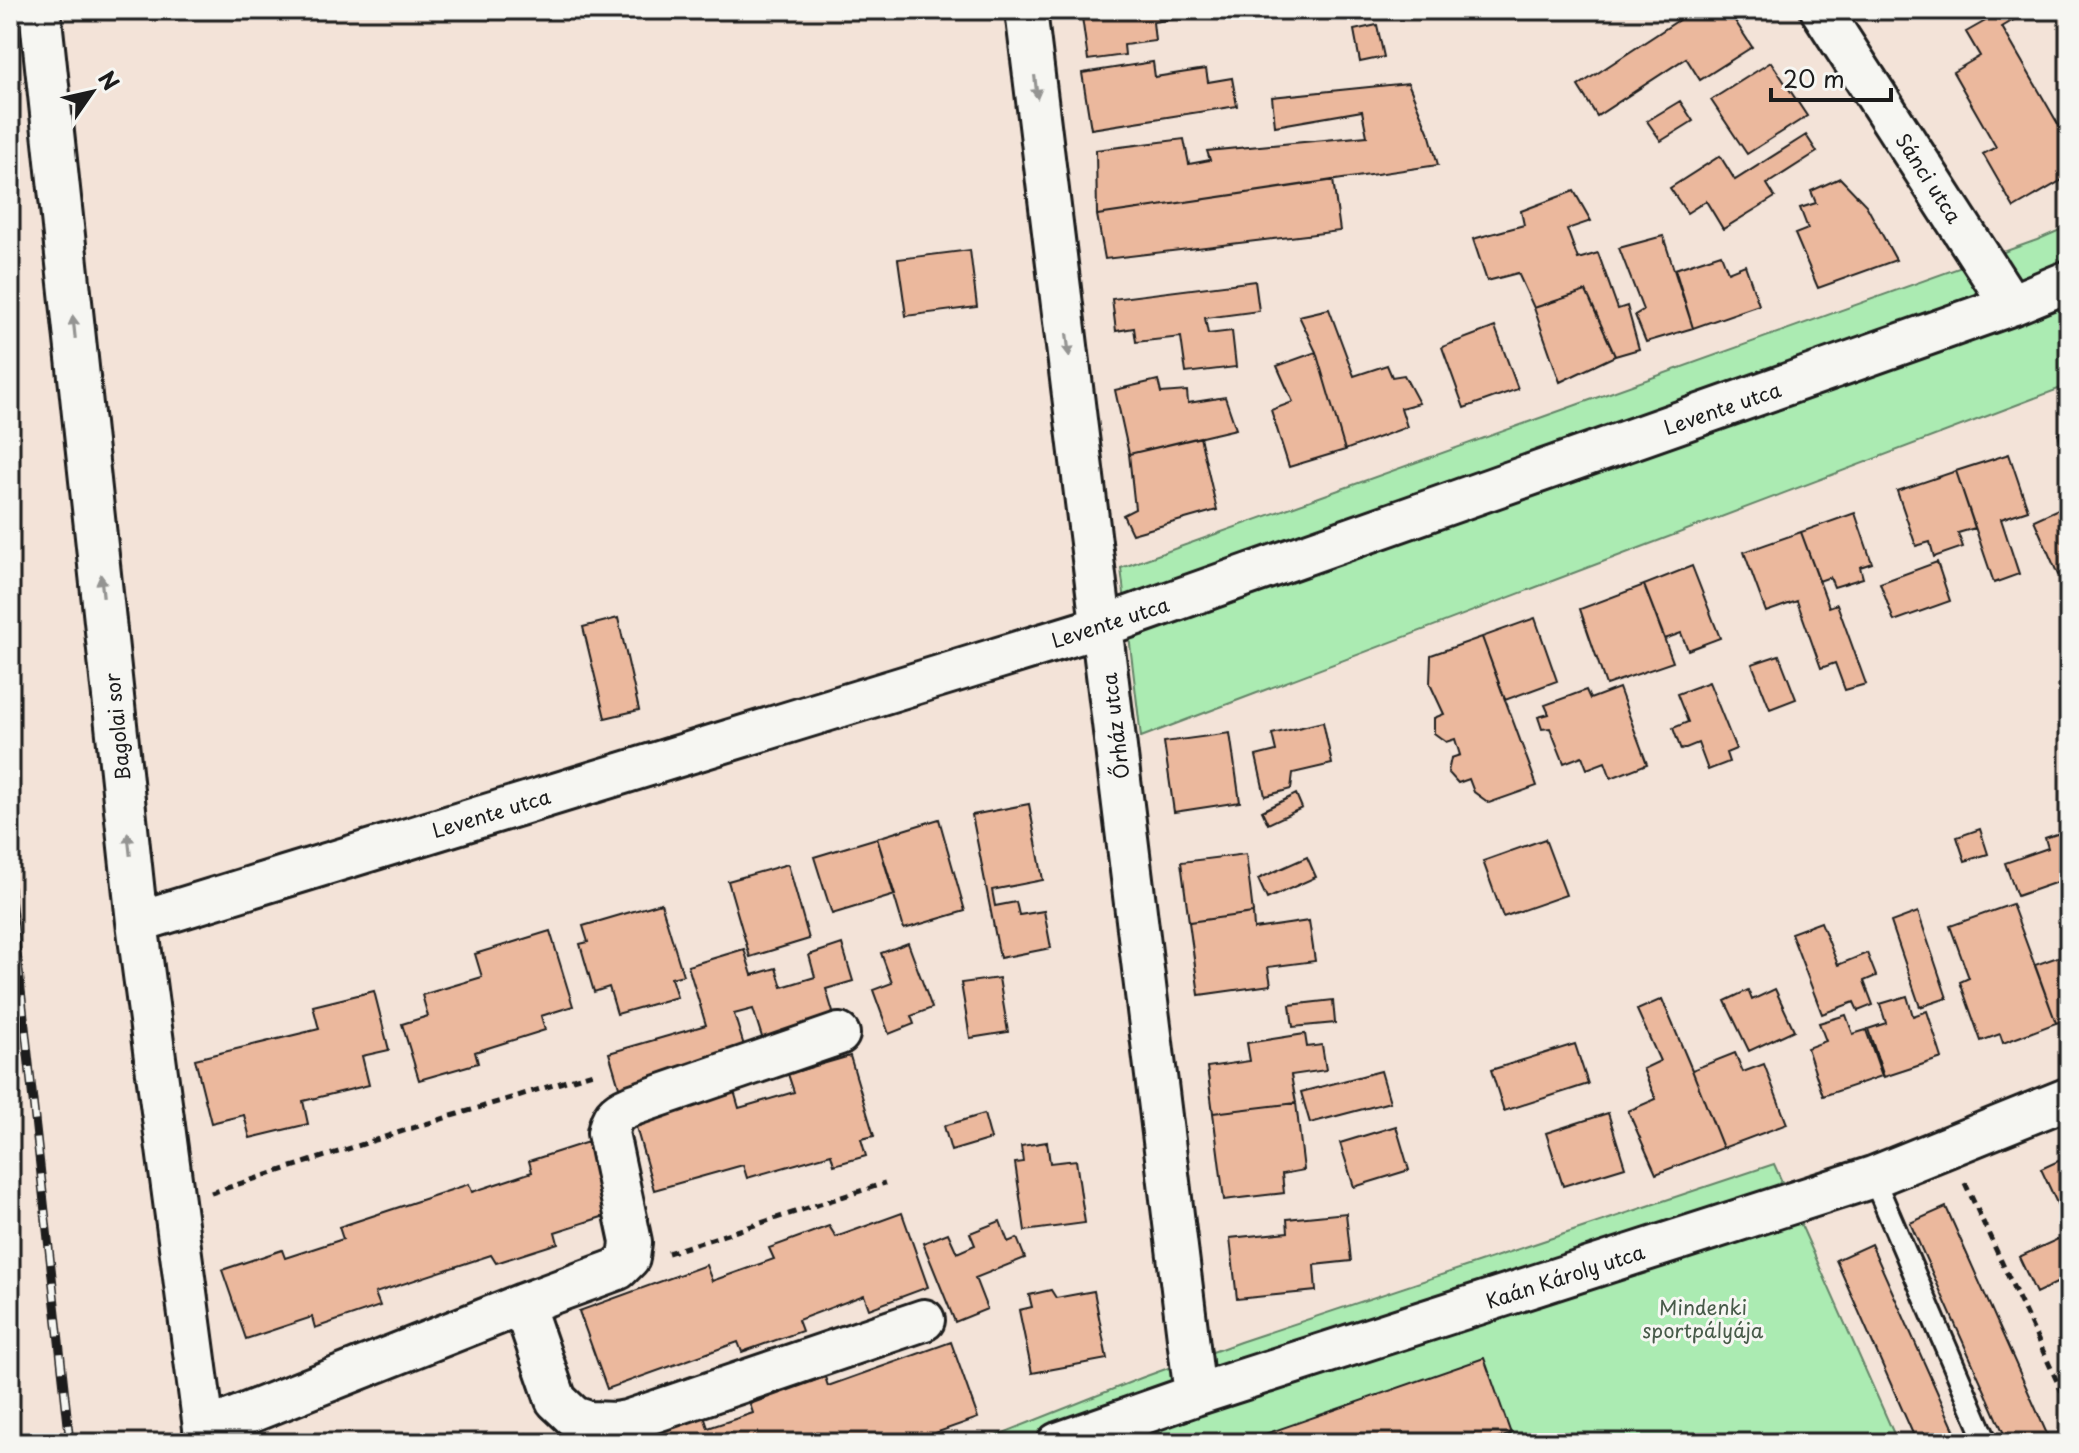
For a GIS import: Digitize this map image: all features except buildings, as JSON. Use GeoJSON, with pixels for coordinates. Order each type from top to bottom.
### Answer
{"type":"FeatureCollection","features":[{"type":"Feature","properties":{"kind":"street","name":"Bagolai sor"},"geometry":{"type":"LineString","coordinates":[[40,10],[137,922],[206,1436]]}},
{"type":"Feature","properties":{"kind":"street","name":"Őrház utca"},"geometry":{"type":"LineString","coordinates":[[1026,10],[1195,1395]]}},
{"type":"Feature","properties":{"kind":"street","name":"Sánci utca"},"geometry":{"type":"LineString","coordinates":[[1821,10],[2011,305]]}},
{"type":"Feature","properties":{"kind":"street","name":"Levente utca"},"geometry":{"type":"LineString","coordinates":[[137,922],[1103,626],[2011,305],[2069,281]]}},
{"type":"Feature","properties":{"kind":"street"},"geometry":{"type":"LineString","coordinates":[[206,1436],[523,1304],[618,1269],[629,1258],[631,1242],[608,1133],[611,1119],[618,1111],[839,1034]]}},
{"type":"Feature","properties":{"kind":"street","name":"Kaán Károly utca"},"geometry":{"type":"LineString","coordinates":[[1058,1443],[1195,1395],[1873,1177],[2069,1098]]}},
{"type":"Feature","properties":{"kind":"street"},"geometry":{"type":"LineString","coordinates":[[523,1304],[556,1400],[574,1417],[602,1424],[627,1421],[924,1320]]}},
{"type":"Feature","properties":{"kind":"lane"},"geometry":{"type":"LineString","coordinates":[[1873,1177],[1987,1443]]}},
{"type":"Feature","properties":{"kind":"path"},"geometry":{"type":"LineString","coordinates":[[175,1204],[596,1072]]}},
{"type":"Feature","properties":{"kind":"path"},"geometry":{"type":"LineString","coordinates":[[1948,1146],[2069,1407]]}},
{"type":"Feature","properties":{"kind":"path"},"geometry":{"type":"LineString","coordinates":[[618,1269],[885,1183]]}},
{"type":"Feature","properties":{"kind":"green space"},"geometry":{"type":"Polygon","coordinates":[[[2069,226],[2069,385],[1141,737],[1121,568],[2069,226]]]}},
{"type":"Feature","properties":{"kind":"green space","name":"Mindenki sportpályája"},"geometry":{"type":"Polygon","coordinates":[[[1774,1164],[1898,1443],[978,1443],[1240,1342],[1774,1164]]]}},
{"type":"Feature","properties":{"kind":"railway"},"geometry":{"type":"LineString","coordinates":[[10,888],[70,1443]]}}]}
